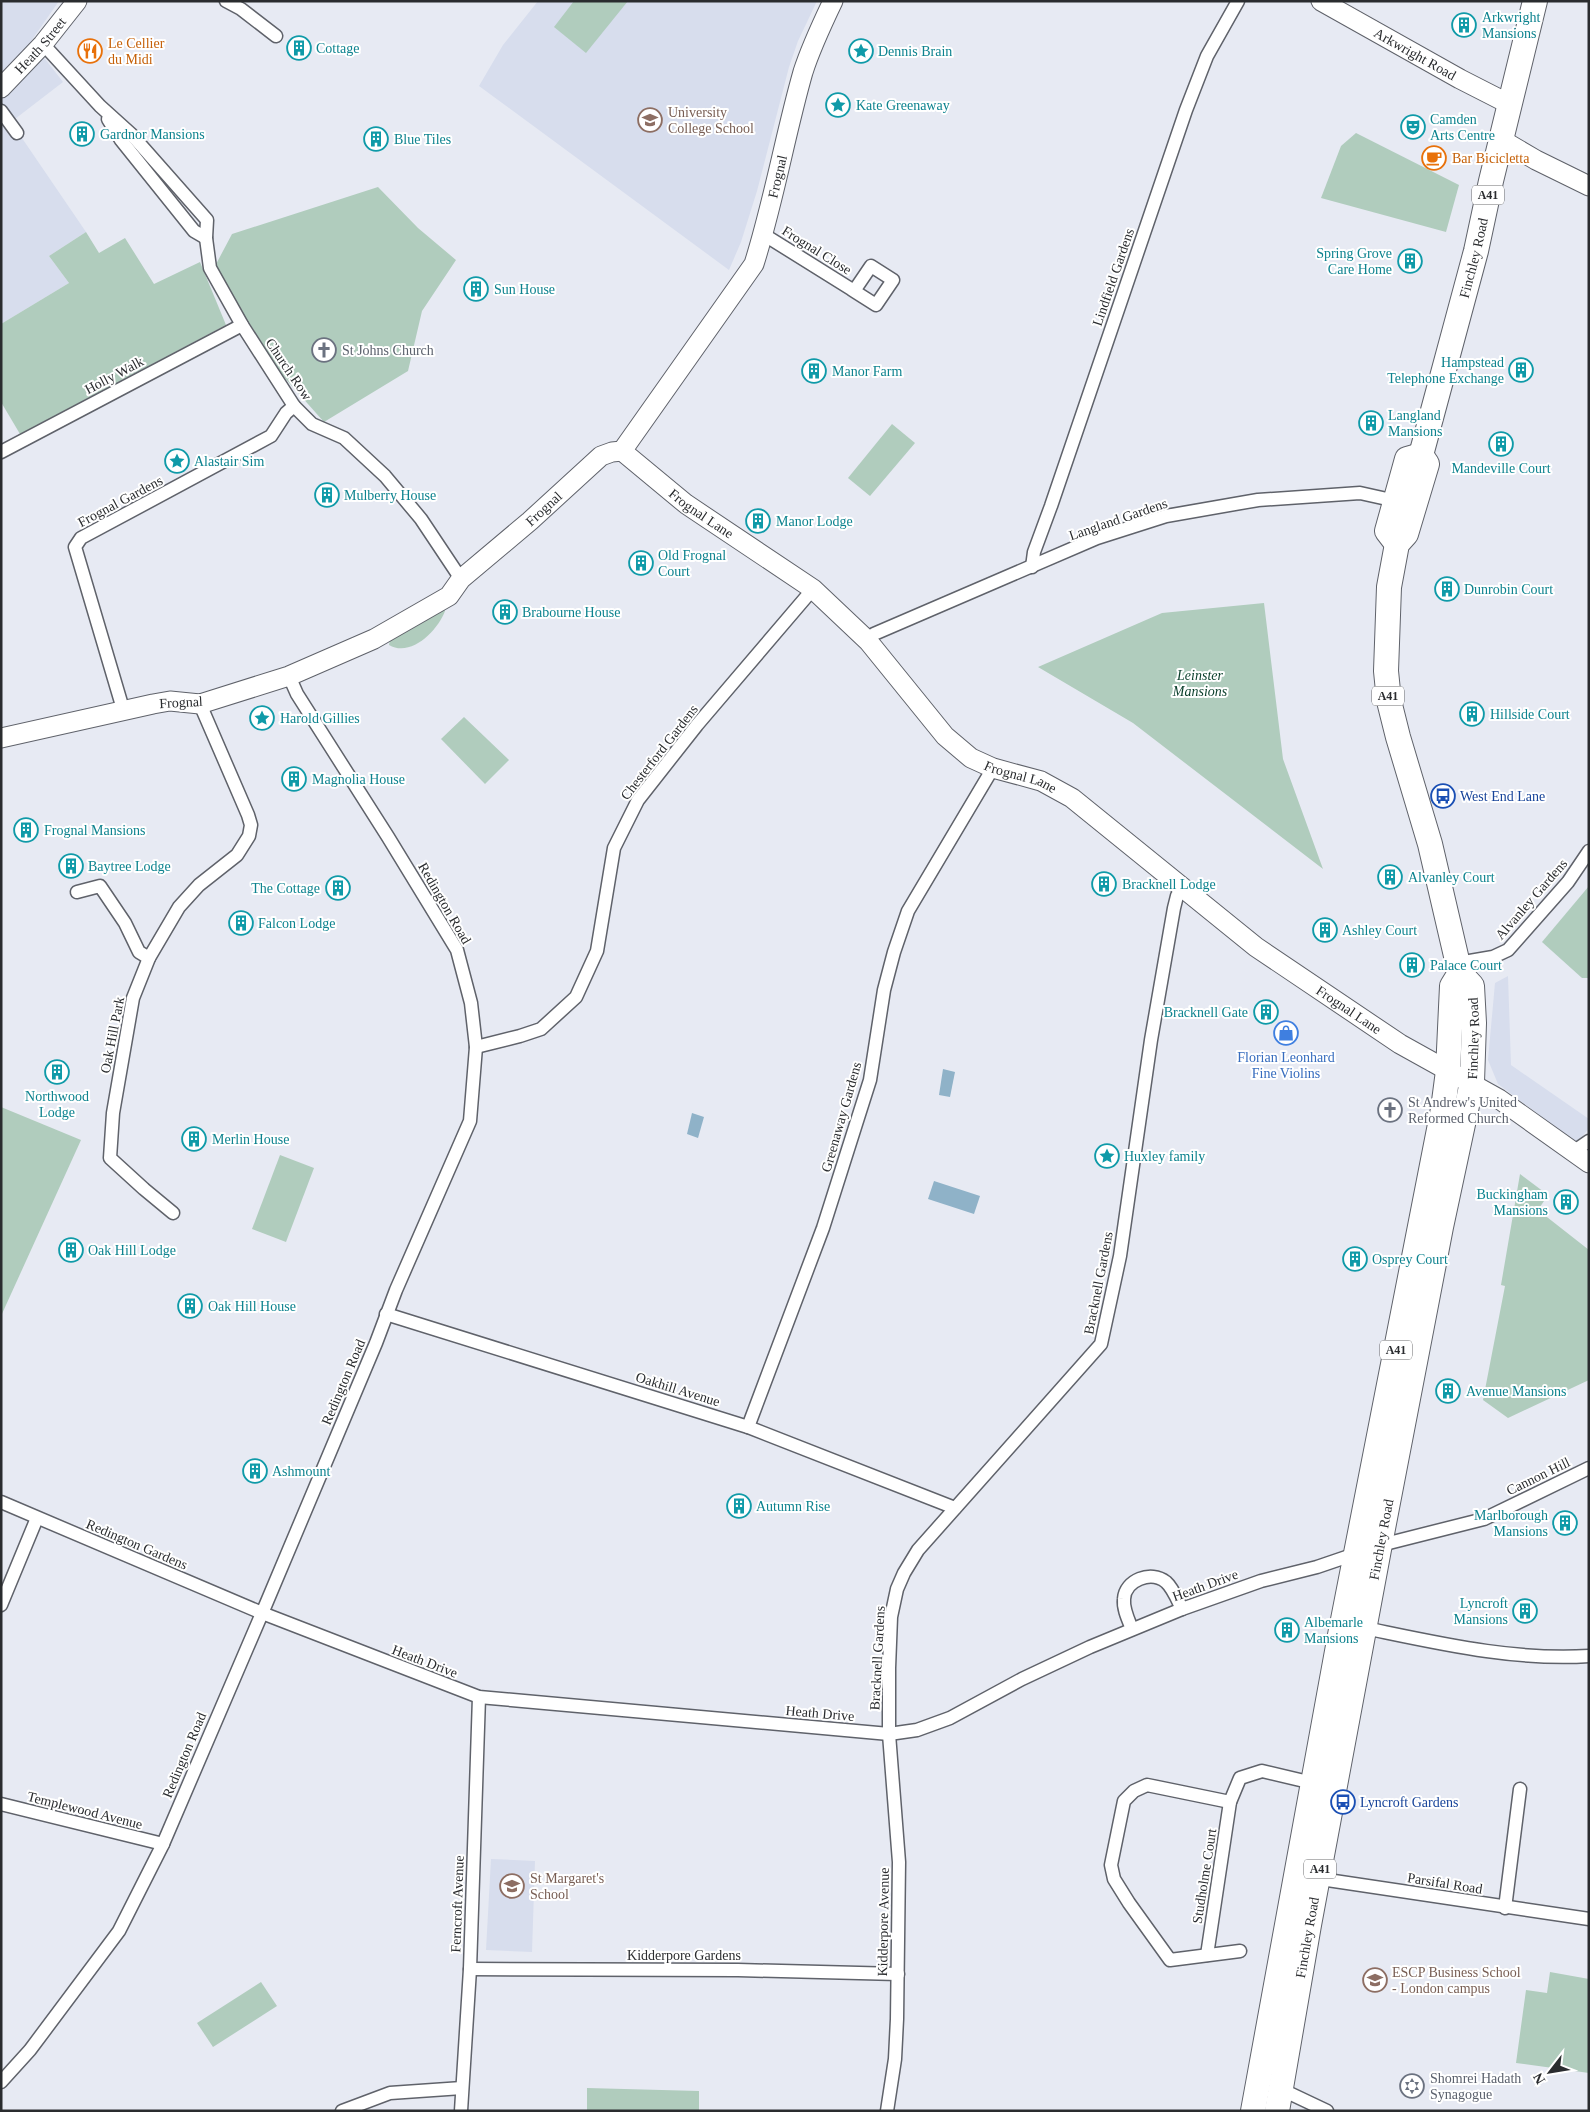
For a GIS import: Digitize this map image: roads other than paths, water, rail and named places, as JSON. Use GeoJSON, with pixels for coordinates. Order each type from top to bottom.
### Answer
{"type":"FeatureCollection","features":[{"type":"Feature","properties":{"kind":"highway","name":"Finchley Road"},"geometry":{"type":"LineString","coordinates":[[1325,1785],[1365,1628],[1441,1227],[1472,1082],[1474,1023],[1472,986],[1459,968],[1430,844],[1398,738],[1389,701],[1386,671],[1386,622],[1389,587],[1397,544],[1406,534],[1427,464],[1421,455],[1461,312],[1535,1]]}},
{"type":"Feature","properties":{"kind":"highway"},"geometry":{"type":"LineString","coordinates":[[1397,544],[1387,531],[1407,458],[1421,455]]}},
{"type":"Feature","properties":{"kind":"highway","name":"Finchley Road"},"geometry":{"type":"LineString","coordinates":[[1253,2111],[1308,1877],[1325,1785],[1356,1554],[1438,1134],[1448,1071],[1452,986],[1459,968]]}},
{"type":"Feature","properties":{"kind":"highway","name":"Finchley Road"},"geometry":{"type":"LineString","coordinates":[[1279,2101],[1308,1877]]}},
{"type":"Feature","properties":{"kind":"street","name":"Heath Street"},"geometry":{"type":"LineString","coordinates":[[3,83],[43,44],[77,1]]}},
{"type":"Feature","properties":{"kind":"street"},"geometry":{"type":"LineString","coordinates":[[226,1],[241,9],[276,36]]}},
{"type":"Feature","properties":{"kind":"street","name":"Frognal"},"geometry":{"type":"LineString","coordinates":[[1,738],[123,709],[170,701],[200,704],[289,676],[374,639],[449,596],[461,579],[530,521],[602,456],[622,451],[754,264],[804,71],[813,43],[833,1]]}},
{"type":"Feature","properties":{"kind":"street","name":"Lindfield Gardens"},"geometry":{"type":"LineString","coordinates":[[1032,568],[1034,552],[1186,110],[1208,56],[1238,1]]}},
{"type":"Feature","properties":{"kind":"street","name":"Arkwright Road"},"geometry":{"type":"LineString","coordinates":[[1321,1],[1468,84],[1510,104]]}},
{"type":"Feature","properties":{"kind":"street","name":"Church Row"},"geometry":{"type":"LineString","coordinates":[[43,44],[100,106],[131,134],[207,220],[206,238],[210,268],[242,325],[294,406],[312,424],[344,438],[385,476],[421,519],[461,579]]}},
{"type":"Feature","properties":{"kind":"street"},"geometry":{"type":"LineString","coordinates":[[1,111],[17,133]]}},
{"type":"Feature","properties":{"kind":"street"},"geometry":{"type":"LineString","coordinates":[[1502,140],[1536,160],[1589,186]]}},
{"type":"Feature","properties":{"kind":"street","name":"Frognal Close"},"geometry":{"type":"LineString","coordinates":[[763,234],[854,291]]}},
{"type":"Feature","properties":{"kind":"street","name":"Holly Walk"},"geometry":{"type":"LineString","coordinates":[[1,452],[242,325]]}},
{"type":"Feature","properties":{"kind":"street","name":"Frognal Gardens"},"geometry":{"type":"LineString","coordinates":[[123,709],[75,547],[81,538],[271,436],[286,413],[294,406]]}},
{"type":"Feature","properties":{"kind":"street","name":"Frognal Lane"},"geometry":{"type":"LineString","coordinates":[[622,451],[686,504],[813,589],[868,641],[945,736],[970,758],[993,768],[1041,781],[1072,798],[1256,947],[1400,1044],[1448,1071]]}},
{"type":"Feature","properties":{"kind":"street","name":"Langland Gardens"},"geometry":{"type":"LineString","coordinates":[[868,641],[874,634],[1032,568],[1097,538],[1166,516],[1258,500],[1360,493],[1396,500]]}},
{"type":"Feature","properties":{"kind":"street","name":"Chesterford Gardens"},"geometry":{"type":"LineString","coordinates":[[476,1046],[542,1029],[576,997],[597,951],[614,848],[638,800],[697,725],[813,589]]}},
{"type":"Feature","properties":{"kind":"street","name":"Redington Road"},"geometry":{"type":"LineString","coordinates":[[1,2082],[30,2050],[119,1931],[162,1844],[262,1613],[386,1314],[470,1121],[476,1046],[471,1003],[457,950],[297,694],[289,676]]}},
{"type":"Feature","properties":{"kind":"street","name":"Oak Hill Park"},"geometry":{"type":"LineString","coordinates":[[173,1213],[110,1158],[113,1113],[133,998],[149,958],[179,907],[199,885],[237,855],[249,836],[251,825],[248,815],[200,704]]}},
{"type":"Feature","properties":{"kind":"street","name":"Greenaway Gardens"},"geometry":{"type":"LineString","coordinates":[[748,1427],[823,1228],[870,1080],[884,990],[908,911],[993,768]]}},
{"type":"Feature","properties":{"kind":"street","name":"Alvanley Gardens"},"geometry":{"type":"LineString","coordinates":[[1459,968],[1493,958],[1508,950],[1568,882],[1589,851]]}},
{"type":"Feature","properties":{"kind":"street"},"geometry":{"type":"LineString","coordinates":[[76,892],[100,886],[125,923],[139,952],[149,958]]}},
{"type":"Feature","properties":{"kind":"street","name":"Bracknell Gardens"},"geometry":{"type":"LineString","coordinates":[[889,1734],[891,1617],[897,1589],[904,1573],[918,1550],[1101,1344],[1120,1256],[1151,1040],[1174,908],[1177,896],[1182,888]]}},
{"type":"Feature","properties":{"kind":"street"},"geometry":{"type":"LineString","coordinates":[[1448,1071],[1472,1082],[1584,1152]]}},
{"type":"Feature","properties":{"kind":"street","name":"Oakhill Avenue"},"geometry":{"type":"LineString","coordinates":[[386,1314],[748,1427],[955,1508]]}},
{"type":"Feature","properties":{"kind":"street","name":"Cannon Hill"},"geometry":{"type":"LineString","coordinates":[[1356,1554],[1380,1544],[1484,1519],[1589,1468]]}},
{"type":"Feature","properties":{"kind":"street","name":"Redington Gardens"},"geometry":{"type":"LineString","coordinates":[[1,1502],[262,1613]]}},
{"type":"Feature","properties":{"kind":"street"},"geometry":{"type":"LineString","coordinates":[[1,1605],[37,1518]]}},
{"type":"Feature","properties":{"kind":"street","name":"Heath Drive"},"geometry":{"type":"LineString","coordinates":[[262,1613],[479,1697],[889,1734],[917,1730],[950,1718],[1022,1679],[1132,1629],[1182,1609],[1261,1581],[1317,1567],[1356,1554]]}},
{"type":"Feature","properties":{"kind":"street"},"geometry":{"type":"LineString","coordinates":[[1132,1629],[1124,1606],[1124,1596],[1128,1588],[1136,1580],[1146,1577],[1166,1582],[1182,1609]]}},
{"type":"Feature","properties":{"kind":"street"},"geometry":{"type":"LineString","coordinates":[[1365,1628],[1500,1653],[1571,1657],[1589,1656]]}},
{"type":"Feature","properties":{"kind":"street","name":"Ferncroft Avenue"},"geometry":{"type":"LineString","coordinates":[[461,2111],[470,1969],[479,1697]]}},
{"type":"Feature","properties":{"kind":"street","name":"Kidderpore Avenue"},"geometry":{"type":"LineString","coordinates":[[887,2111],[895,2059],[899,1862],[889,1734]]}},
{"type":"Feature","properties":{"kind":"street","name":"Studholme Court"},"geometry":{"type":"LineString","coordinates":[[1207,1955],[1230,1802],[1240,1778],[1262,1771],[1325,1785]]}},
{"type":"Feature","properties":{"kind":"street"},"geometry":{"type":"LineString","coordinates":[[1230,1802],[1147,1785],[1134,1790],[1124,1801],[1111,1865],[1114,1879],[1128,1903],[1170,1960],[1240,1951]]}},
{"type":"Feature","properties":{"kind":"street"},"geometry":{"type":"LineString","coordinates":[[1505,1908],[1520,1789]]}},
{"type":"Feature","properties":{"kind":"street","name":"Templewood Avenue"},"geometry":{"type":"LineString","coordinates":[[1,1804],[162,1844]]}},
{"type":"Feature","properties":{"kind":"street","name":"Parsifal Road"},"geometry":{"type":"LineString","coordinates":[[1308,1877],[1505,1908],[1589,1919]]}},
{"type":"Feature","properties":{"kind":"street","name":"Kidderpore Gardens"},"geometry":{"type":"LineString","coordinates":[[470,1969],[738,1970],[898,1974]]}},
{"type":"Feature","properties":{"kind":"street"},"geometry":{"type":"LineString","coordinates":[[1258,2085],[1279,2101],[1289,2092],[1327,2111]]}},
{"type":"Feature","properties":{"kind":"street"},"geometry":{"type":"LineString","coordinates":[[342,2111],[390,2093],[462,2088]]}},
{"type":"Feature","properties":{"kind":"water"},"geometry":{"type":"Polygon","coordinates":[[[943,1069],[955,1072],[950,1097],[939,1095],[943,1069]]]}},
{"type":"Feature","properties":{"kind":"water"},"geometry":{"type":"Polygon","coordinates":[[[692,1113],[704,1117],[698,1138],[687,1134],[692,1113]]]}},
{"type":"Feature","properties":{"kind":"water"},"geometry":{"type":"Polygon","coordinates":[[[934,1181],[980,1196],[974,1214],[928,1199],[934,1181]]]}},
{"type":"Feature","properties":{"kind":"place","name":"Arkwright Mansions"},"geometry":{"type":"Point","coordinates":[1464,25]}},
{"type":"Feature","properties":{"kind":"place","name":"Cottage"},"geometry":{"type":"Point","coordinates":[299,48]}},
{"type":"Feature","properties":{"kind":"place","name":"Le Cellier du Midi"},"geometry":{"type":"Point","coordinates":[90,51]}},
{"type":"Feature","properties":{"kind":"place","name":"Dennis Brain"},"geometry":{"type":"Point","coordinates":[861,51]}},
{"type":"Feature","properties":{"kind":"place","name":"Kate Greenaway"},"geometry":{"type":"Point","coordinates":[838,105]}},
{"type":"Feature","properties":{"kind":"place","name":"University College School"},"geometry":{"type":"Point","coordinates":[650,120]}},
{"type":"Feature","properties":{"kind":"place","name":"Camden Arts Centre"},"geometry":{"type":"Point","coordinates":[1413,127]}},
{"type":"Feature","properties":{"kind":"place","name":"Gardnor Mansions"},"geometry":{"type":"Point","coordinates":[82,134]}},
{"type":"Feature","properties":{"kind":"place","name":"Blue Tiles"},"geometry":{"type":"Point","coordinates":[376,139]}},
{"type":"Feature","properties":{"kind":"place","name":"Bar Bicicletta"},"geometry":{"type":"Point","coordinates":[1434,158]}},
{"type":"Feature","properties":{"kind":"place","name":"Spring Grove Care Home"},"geometry":{"type":"Point","coordinates":[1410,261]}},
{"type":"Feature","properties":{"kind":"place","name":"Sun House"},"geometry":{"type":"Point","coordinates":[476,289]}},
{"type":"Feature","properties":{"kind":"place","name":"St Johns Church"},"geometry":{"type":"Point","coordinates":[324,350]}},
{"type":"Feature","properties":{"kind":"place","name":"Hampstead Telephone Exchange"},"geometry":{"type":"Point","coordinates":[1521,370]}},
{"type":"Feature","properties":{"kind":"place","name":"Manor Farm"},"geometry":{"type":"Point","coordinates":[814,371]}},
{"type":"Feature","properties":{"kind":"place","name":"Langland Mansions"},"geometry":{"type":"Point","coordinates":[1371,423]}},
{"type":"Feature","properties":{"kind":"place","name":"Mandeville Court"},"geometry":{"type":"Point","coordinates":[1501,444]}},
{"type":"Feature","properties":{"kind":"place","name":"Alastair Sim"},"geometry":{"type":"Point","coordinates":[177,461]}},
{"type":"Feature","properties":{"kind":"place","name":"Mulberry House"},"geometry":{"type":"Point","coordinates":[327,495]}},
{"type":"Feature","properties":{"kind":"place","name":"Manor Lodge"},"geometry":{"type":"Point","coordinates":[758,521]}},
{"type":"Feature","properties":{"kind":"place","name":"Old Frognal Court"},"geometry":{"type":"Point","coordinates":[641,563]}},
{"type":"Feature","properties":{"kind":"place","name":"Dunrobin Court"},"geometry":{"type":"Point","coordinates":[1447,589]}},
{"type":"Feature","properties":{"kind":"place","name":"Brabourne House"},"geometry":{"type":"Point","coordinates":[505,612]}},
{"type":"Feature","properties":{"kind":"place","name":"Hillside Court"},"geometry":{"type":"Point","coordinates":[1472,714]}},
{"type":"Feature","properties":{"kind":"place","name":"Harold Gillies"},"geometry":{"type":"Point","coordinates":[262,718]}},
{"type":"Feature","properties":{"kind":"place","name":"Magnolia House"},"geometry":{"type":"Point","coordinates":[294,779]}},
{"type":"Feature","properties":{"kind":"place","name":"West End Lane"},"geometry":{"type":"Point","coordinates":[1443,796]}},
{"type":"Feature","properties":{"kind":"place","name":"Frognal Mansions"},"geometry":{"type":"Point","coordinates":[26,830]}},
{"type":"Feature","properties":{"kind":"place","name":"Baytree Lodge"},"geometry":{"type":"Point","coordinates":[71,866]}},
{"type":"Feature","properties":{"kind":"place","name":"Alvanley Court"},"geometry":{"type":"Point","coordinates":[1390,877]}},
{"type":"Feature","properties":{"kind":"place","name":"Bracknell Lodge"},"geometry":{"type":"Point","coordinates":[1104,884]}},
{"type":"Feature","properties":{"kind":"place","name":"The Cottage"},"geometry":{"type":"Point","coordinates":[338,888]}},
{"type":"Feature","properties":{"kind":"place","name":"Falcon Lodge"},"geometry":{"type":"Point","coordinates":[241,923]}},
{"type":"Feature","properties":{"kind":"place","name":"Ashley Court"},"geometry":{"type":"Point","coordinates":[1325,930]}},
{"type":"Feature","properties":{"kind":"place","name":"Palace Court"},"geometry":{"type":"Point","coordinates":[1412,965]}},
{"type":"Feature","properties":{"kind":"place","name":"Bracknell Gate"},"geometry":{"type":"Point","coordinates":[1266,1012]}},
{"type":"Feature","properties":{"kind":"place","name":"Florian Leonhard Fine Violins"},"geometry":{"type":"Point","coordinates":[1286,1033]}},
{"type":"Feature","properties":{"kind":"place","name":"Northwood Lodge"},"geometry":{"type":"Point","coordinates":[57,1072]}},
{"type":"Feature","properties":{"kind":"place","name":"St Andrew's United Reformed Church"},"geometry":{"type":"Point","coordinates":[1390,1110]}},
{"type":"Feature","properties":{"kind":"place","name":"Merlin House"},"geometry":{"type":"Point","coordinates":[194,1139]}},
{"type":"Feature","properties":{"kind":"place","name":"Huxley family"},"geometry":{"type":"Point","coordinates":[1107,1156]}},
{"type":"Feature","properties":{"kind":"place","name":"Buckingham Mansions"},"geometry":{"type":"Point","coordinates":[1566,1202]}},
{"type":"Feature","properties":{"kind":"place","name":"Oak Hill Lodge"},"geometry":{"type":"Point","coordinates":[71,1250]}},
{"type":"Feature","properties":{"kind":"place","name":"Osprey Court"},"geometry":{"type":"Point","coordinates":[1355,1259]}},
{"type":"Feature","properties":{"kind":"place","name":"Oak Hill House"},"geometry":{"type":"Point","coordinates":[190,1306]}},
{"type":"Feature","properties":{"kind":"place","name":"Avenue Mansions"},"geometry":{"type":"Point","coordinates":[1448,1391]}},
{"type":"Feature","properties":{"kind":"place","name":"Ashmount"},"geometry":{"type":"Point","coordinates":[255,1471]}},
{"type":"Feature","properties":{"kind":"place","name":"Autumn Rise"},"geometry":{"type":"Point","coordinates":[739,1506]}},
{"type":"Feature","properties":{"kind":"place","name":"Marlborough Mansions"},"geometry":{"type":"Point","coordinates":[1565,1523]}},
{"type":"Feature","properties":{"kind":"place","name":"Lyncroft Mansions"},"geometry":{"type":"Point","coordinates":[1525,1611]}},
{"type":"Feature","properties":{"kind":"place","name":"Albemarle Mansions"},"geometry":{"type":"Point","coordinates":[1287,1630]}},
{"type":"Feature","properties":{"kind":"place","name":"Lyncroft Gardens"},"geometry":{"type":"Point","coordinates":[1343,1802]}},
{"type":"Feature","properties":{"kind":"place","name":"St Margaret's School"},"geometry":{"type":"Point","coordinates":[512,1886]}},
{"type":"Feature","properties":{"kind":"place","name":"ESCP Business School - London campus"},"geometry":{"type":"Point","coordinates":[1375,1980]}},
{"type":"Feature","properties":{"kind":"place","name":"Shomrei Hadath Synagogue"},"geometry":{"type":"Point","coordinates":[1412,2086]}},
{"type":"Feature","properties":{"kind":"park label","name":"Leinster Mansions"},"geometry":{"type":"Point","coordinates":[1200,684]}}]}
